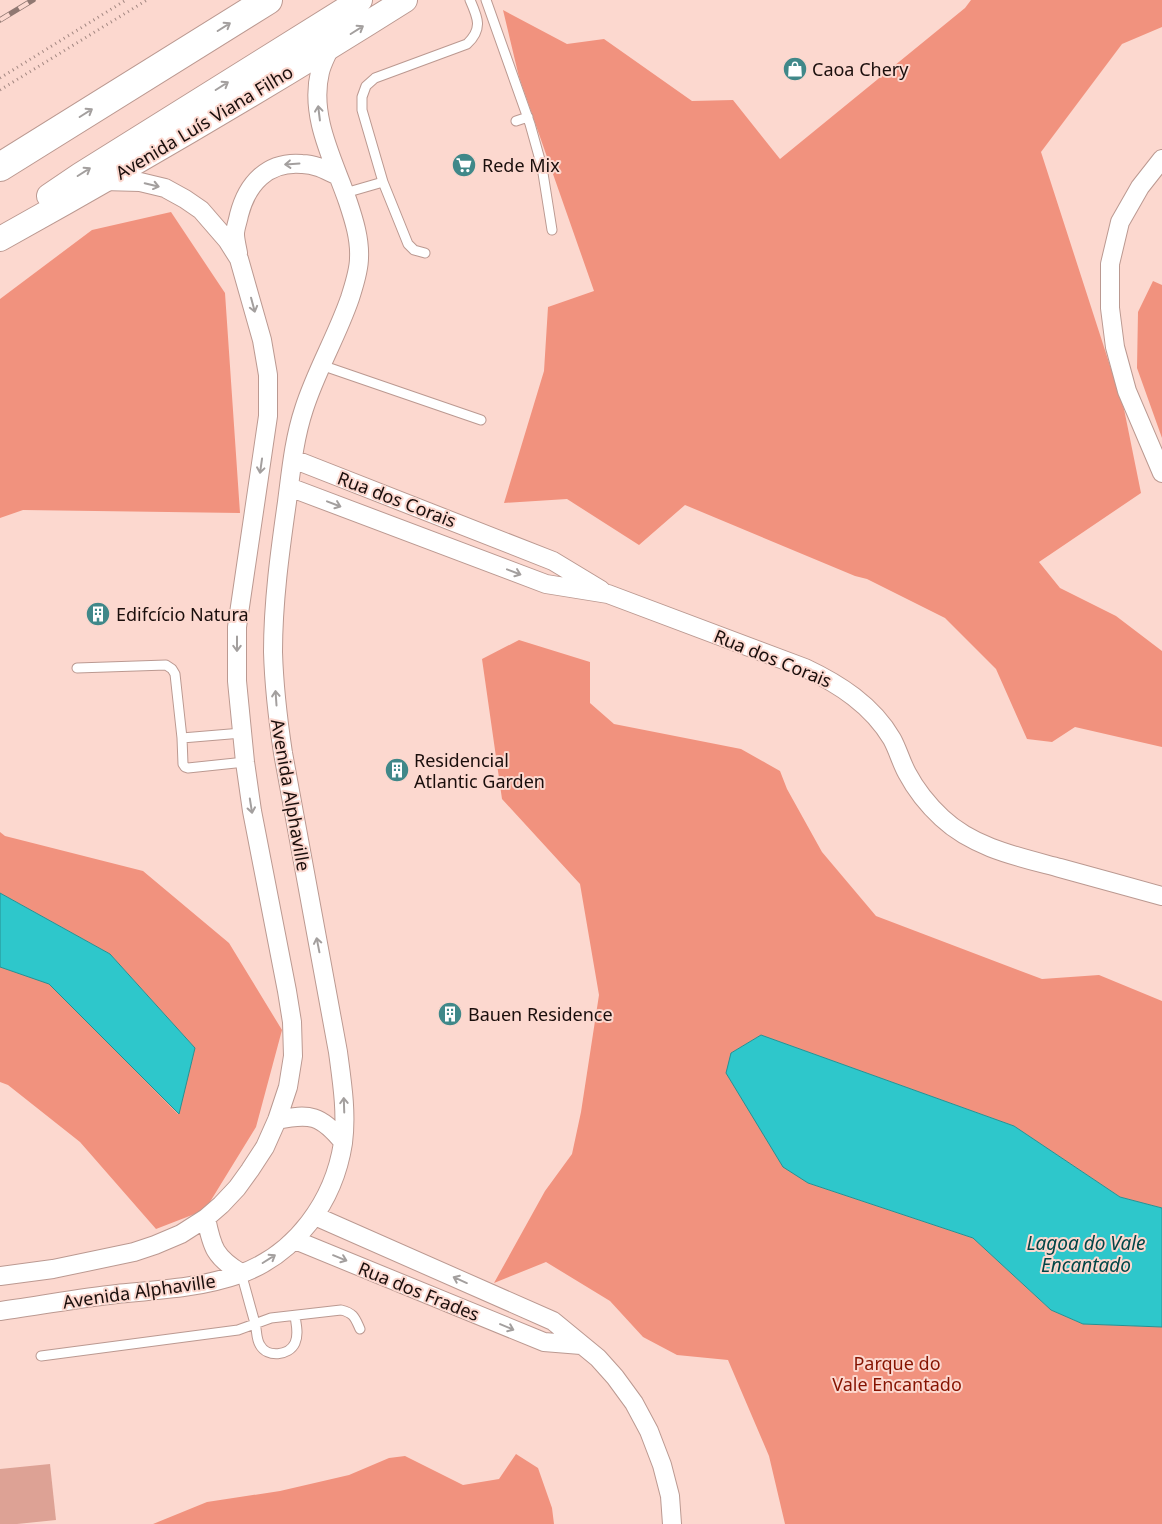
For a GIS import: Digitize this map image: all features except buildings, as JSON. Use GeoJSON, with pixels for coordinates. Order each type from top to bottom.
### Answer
{"type":"FeatureCollection","features":[{"type":"Feature","properties":{"kind":"highway"},"geometry":{"type":"LineString","coordinates":[[0,167],[268,0]]}},
{"type":"Feature","properties":{"kind":"main road"},"geometry":{"type":"LineString","coordinates":[[0,229],[88,170],[360,0]]}},
{"type":"Feature","properties":{"kind":"main road","name":"Avenida Luís Viana Filho"},"geometry":{"type":"LineString","coordinates":[[0,239],[103,181],[330,47],[405,0]]}},
{"type":"Feature","properties":{"kind":"street","name":"Avenida Alphaville"},"geometry":{"type":"LineString","coordinates":[[0,1311],[114,1294],[188,1286],[242,1273],[264,1263],[295,1240],[315,1216],[330,1191],[338,1166],[343,1142],[343,1088],[338,1052],[291,804],[276,706],[273,652],[280,545],[293,459],[303,412],[310,389],[343,317],[359,267],[360,255],[353,218],[323,132],[319,114],[320,71],[330,47]]}},
{"type":"Feature","properties":{"kind":"street"},"geometry":{"type":"LineString","coordinates":[[1162,159],[1140,187],[1120,222],[1110,264],[1110,308],[1115,347],[1127,392],[1162,473]]}},
{"type":"Feature","properties":{"kind":"street"},"geometry":{"type":"LineString","coordinates":[[239,258],[235,233],[241,208],[248,192],[257,179],[270,170],[286,164],[319,167],[338,176]]}},
{"type":"Feature","properties":{"kind":"street","name":"Avenida Alphaville"},"geometry":{"type":"LineString","coordinates":[[0,1276],[53,1270],[134,1252],[181,1234],[206,1218],[226,1199],[250,1170],[265,1147],[277,1120],[288,1087],[293,1056],[292,1022],[287,991],[252,811],[237,681],[237,627],[266,435],[268,375],[262,340],[239,258],[215,225],[201,210],[165,188],[140,182],[103,181]]}},
{"type":"Feature","properties":{"kind":"street","name":"Rua dos Corais"},"geometry":{"type":"LineString","coordinates":[[293,459],[553,560],[608,594],[805,668],[839,686],[868,709],[892,738],[908,774],[922,796],[943,819],[967,836],[993,849],[1162,896]]}},
{"type":"Feature","properties":{"kind":"street","name":"Rua dos Corais"},"geometry":{"type":"LineString","coordinates":[[289,487],[546,584],[608,594]]}},
{"type":"Feature","properties":{"kind":"street"},"geometry":{"type":"LineString","coordinates":[[482,560],[491,536]]}},
{"type":"Feature","properties":{"kind":"street"},"geometry":{"type":"LineString","coordinates":[[277,1120],[294,1116],[308,1116],[321,1121],[333,1130],[343,1142]]}},
{"type":"Feature","properties":{"kind":"street","name":"Rua dos Frades"},"geometry":{"type":"LineString","coordinates":[[315,1216],[553,1320],[581,1345]]}},
{"type":"Feature","properties":{"kind":"street"},"geometry":{"type":"LineString","coordinates":[[206,1218],[214,1248],[225,1263],[242,1273]]}},
{"type":"Feature","properties":{"kind":"street","name":"Rua dos Frades"},"geometry":{"type":"LineString","coordinates":[[295,1240],[544,1342],[581,1345]]}},
{"type":"Feature","properties":{"kind":"street"},"geometry":{"type":"LineString","coordinates":[[483,1317],[493,1294]]}},
{"type":"Feature","properties":{"kind":"street"},"geometry":{"type":"LineString","coordinates":[[581,1345],[598,1358],[615,1377],[634,1403],[649,1431],[662,1465],[670,1496],[672,1524]]}},
{"type":"Feature","properties":{"kind":"lane"},"geometry":{"type":"LineString","coordinates":[[425,253],[414,250],[408,244],[383,182],[362,110],[362,97],[366,86],[375,78],[467,44],[474,37],[478,28],[477,16],[470,0]]}},
{"type":"Feature","properties":{"kind":"lane"},"geometry":{"type":"LineString","coordinates":[[486,0],[528,117],[542,167],[552,230]]}},
{"type":"Feature","properties":{"kind":"lane"},"geometry":{"type":"LineString","coordinates":[[516,121],[528,117]]}},
{"type":"Feature","properties":{"kind":"lane"},"geometry":{"type":"LineString","coordinates":[[344,193],[383,182]]}},
{"type":"Feature","properties":{"kind":"lane"},"geometry":{"type":"LineString","coordinates":[[321,365],[481,420]]}},
{"type":"Feature","properties":{"kind":"lane"},"geometry":{"type":"LineString","coordinates":[[77,668],[166,665],[175,674],[183,764],[185,767],[245,762]]}},
{"type":"Feature","properties":{"kind":"lane"},"geometry":{"type":"LineString","coordinates":[[182,738],[242,733]]}},
{"type":"Feature","properties":{"kind":"lane"},"geometry":{"type":"LineString","coordinates":[[242,1273],[259,1344],[264,1351],[272,1354],[283,1353],[291,1349],[296,1342],[295,1316]]}},
{"type":"Feature","properties":{"kind":"lane"},"geometry":{"type":"LineString","coordinates":[[41,1356],[238,1330],[271,1318],[341,1310],[348,1312],[354,1317],[360,1329]]}},
{"type":"Feature","properties":{"kind":"path"},"geometry":{"type":"LineString","coordinates":[[0,78],[126,0]]}},
{"type":"Feature","properties":{"kind":"path"},"geometry":{"type":"LineString","coordinates":[[0,90],[147,0]]}},
{"type":"Feature","properties":{"kind":"shaded area"},"geometry":{"type":"Polygon","coordinates":[[[50,1464],[56,1520],[0,1524],[0,1469],[50,1464]]]}},
{"type":"Feature","properties":{"kind":"green space"},"geometry":{"type":"Polygon","coordinates":[[[971,0],[1162,0],[1162,27],[1122,44],[1041,152],[1124,409],[1141,493],[1039,562],[1060,588],[1116,616],[1162,651],[1162,747],[1075,727],[1052,742],[1027,739],[996,669],[945,618],[867,579],[855,576],[685,505],[639,545],[567,499],[504,503],[544,371],[548,307],[594,291],[519,77],[503,10],[567,44],[604,39],[692,101],[733,100],[780,159],[965,8],[971,0]]]}},
{"type":"Feature","properties":{"kind":"green space"},"geometry":{"type":"Polygon","coordinates":[[[171,212],[225,293],[240,513],[23,510],[0,518],[0,299],[92,230],[171,212]]]}},
{"type":"Feature","properties":{"kind":"green space"},"geometry":{"type":"Polygon","coordinates":[[[1153,281],[1162,285],[1162,438],[1137,368],[1138,312],[1153,281]]]}},
{"type":"Feature","properties":{"kind":"green space","name":"Parque do Vale Encantado"},"geometry":{"type":"Polygon","coordinates":[[[519,640],[590,662],[590,703],[614,724],[741,749],[780,771],[787,789],[822,852],[876,916],[1042,979],[1099,975],[1162,1001],[1162,1208],[1120,1197],[1014,1126],[761,1035],[731,1053],[808,1183],[973,1238],[1051,1310],[1083,1324],[1162,1327],[1162,1524],[785,1524],[769,1456],[728,1360],[677,1355],[643,1337],[610,1301],[546,1262],[494,1283],[545,1191],[572,1154],[581,1112],[599,995],[580,884],[502,799],[482,659],[519,640]]]}},
{"type":"Feature","properties":{"kind":"green space"},"geometry":{"type":"Polygon","coordinates":[[[0,832],[5,836],[143,871],[229,943],[282,1030],[256,1127],[205,1210],[156,1229],[80,1142],[8,1085],[0,1082],[0,967],[49,983],[178,1114],[195,1048],[110,954],[0,893],[0,832]]]}},
{"type":"Feature","properties":{"kind":"green space"},"geometry":{"type":"Polygon","coordinates":[[[516,1454],[538,1468],[552,1508],[554,1524],[153,1524],[207,1502],[280,1491],[349,1475],[389,1458],[405,1456],[463,1485],[499,1479],[516,1454]]]}},
{"type":"Feature","properties":{"kind":"water"},"geometry":{"type":"Polygon","coordinates":[[[0,893],[110,954],[195,1048],[179,1114],[49,984],[0,967],[0,893]]]}},
{"type":"Feature","properties":{"kind":"water","name":"Lagoa do Vale Encantado"},"geometry":{"type":"Polygon","coordinates":[[[761,1035],[1014,1126],[1120,1197],[1162,1208],[1162,1327],[1083,1324],[1051,1310],[973,1238],[808,1183],[783,1167],[726,1073],[731,1053],[761,1035]]]}},
{"type":"Feature","properties":{"kind":"railway"},"geometry":{"type":"LineString","coordinates":[[0,20],[33,0]]}},
{"type":"Feature","properties":{"kind":"place","name":"Caoa Chery"},"geometry":{"type":"Point","coordinates":[795,69]}},
{"type":"Feature","properties":{"kind":"place","name":"Rede Mix"},"geometry":{"type":"Point","coordinates":[464,165]}},
{"type":"Feature","properties":{"kind":"place","name":"Edifcício Natura"},"geometry":{"type":"Point","coordinates":[98,614]}},
{"type":"Feature","properties":{"kind":"place","name":"Residencial Atlantic Garden"},"geometry":{"type":"Point","coordinates":[397,770]}},
{"type":"Feature","properties":{"kind":"place","name":"Bauen Residence"},"geometry":{"type":"Point","coordinates":[450,1014]}}]}
